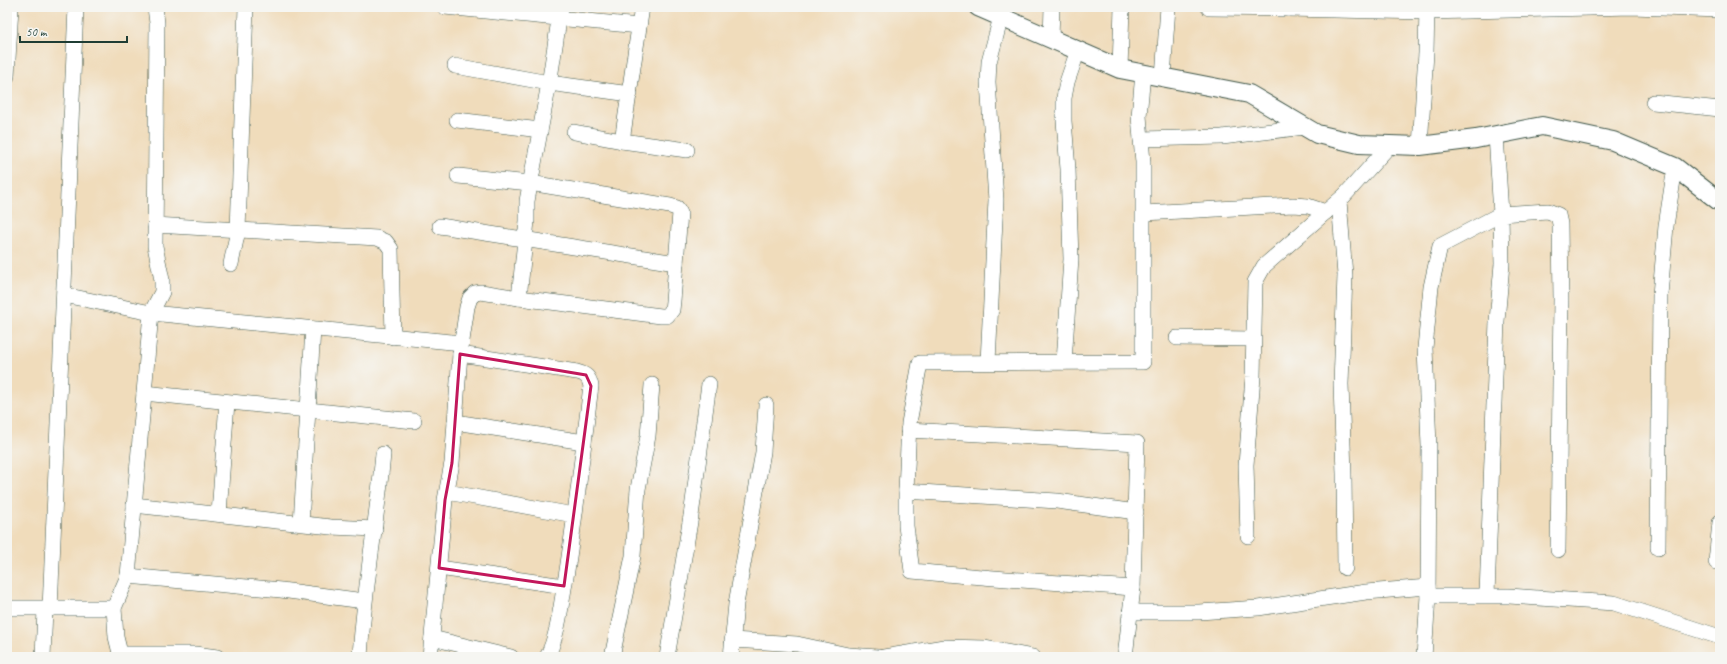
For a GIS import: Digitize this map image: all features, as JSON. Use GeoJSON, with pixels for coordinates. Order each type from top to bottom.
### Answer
{"type":"FeatureCollection","features":[{"type":"Feature","properties":{"kind":"street"},"geometry":{"type":"LineString","coordinates":[[7,76],[11,7]]}},
{"type":"Feature","properties":{"kind":"street"},"geometry":{"type":"LineString","coordinates":[[44,657],[48,609],[64,295],[76,7]]}},
{"type":"Feature","properties":{"kind":"street"},"geometry":{"type":"LineString","coordinates":[[155,7],[157,23],[155,246],[162,280],[162,292],[152,313],[128,576],[114,608],[116,637],[121,656],[195,654],[217,657]]}},
{"type":"Feature","properties":{"kind":"street"},"geometry":{"type":"LineString","coordinates":[[231,264],[238,230],[246,7]]}},
{"type":"Feature","properties":{"kind":"street"},"geometry":{"type":"LineString","coordinates":[[445,7],[560,13],[639,26]]}},
{"type":"Feature","properties":{"kind":"street"},"geometry":{"type":"LineString","coordinates":[[622,141],[642,7]]}},
{"type":"Feature","properties":{"kind":"street"},"geometry":{"type":"LineString","coordinates":[[1051,39],[1052,7]]}},
{"type":"Feature","properties":{"kind":"street"},"geometry":{"type":"LineString","coordinates":[[1120,69],[1122,7]]}},
{"type":"Feature","properties":{"kind":"street"},"geometry":{"type":"LineString","coordinates":[[1163,77],[1168,7]]}},
{"type":"Feature","properties":{"kind":"street"},"geometry":{"type":"LineString","coordinates":[[1209,8],[1427,10],[1632,7],[1720,10]]}},
{"type":"Feature","properties":{"kind":"street"},"geometry":{"type":"LineString","coordinates":[[1420,146],[1426,53],[1427,10]]}},
{"type":"Feature","properties":{"kind":"street"},"geometry":{"type":"LineString","coordinates":[[988,362],[996,200],[988,82],[989,11],[1120,69],[1249,94],[1317,134],[1359,144],[1420,146],[1496,135],[1542,126],[1613,141],[1675,167],[1720,202]]}},
{"type":"Feature","properties":{"kind":"street"},"geometry":{"type":"LineString","coordinates":[[520,298],[527,201],[549,83],[560,13]]}},
{"type":"Feature","properties":{"kind":"street"},"geometry":{"type":"LineString","coordinates":[[1064,362],[1071,259],[1064,98],[1067,82],[1078,50]]}},
{"type":"Feature","properties":{"kind":"street"},"geometry":{"type":"LineString","coordinates":[[455,66],[549,83],[630,94]]}},
{"type":"Feature","properties":{"kind":"street"},"geometry":{"type":"LineString","coordinates":[[1133,588],[1046,581],[993,579],[912,571],[906,526],[906,491],[908,430],[920,363],[1143,362],[1144,213],[1139,116],[1143,74]]}},
{"type":"Feature","properties":{"kind":"street"},"geometry":{"type":"LineString","coordinates":[[1653,102],[1720,109]]}},
{"type":"Feature","properties":{"kind":"street"},"geometry":{"type":"LineString","coordinates":[[457,120],[540,130]]}},
{"type":"Feature","properties":{"kind":"street"},"geometry":{"type":"LineString","coordinates":[[1141,139],[1222,137],[1305,128]]}},
{"type":"Feature","properties":{"kind":"street"},"geometry":{"type":"LineString","coordinates":[[574,132],[622,141],[687,150]]}},
{"type":"Feature","properties":{"kind":"street"},"geometry":{"type":"LineString","coordinates":[[1486,595],[1497,321],[1502,264],[1501,214],[1496,135]]}},
{"type":"Feature","properties":{"kind":"street"},"geometry":{"type":"LineString","coordinates":[[1248,536],[1246,464],[1254,339],[1255,282],[1264,266],[1339,201],[1390,145]]}},
{"type":"Feature","properties":{"kind":"street"},"geometry":{"type":"LineString","coordinates":[[1658,548],[1660,295],[1666,226],[1675,167]]}},
{"type":"Feature","properties":{"kind":"street"},"geometry":{"type":"LineString","coordinates":[[430,657],[447,492],[452,463],[461,348],[467,307],[470,298],[475,293],[481,292],[668,316],[672,310],[680,213],[677,208],[530,183],[458,176]]}},
{"type":"Feature","properties":{"kind":"street"},"geometry":{"type":"LineString","coordinates":[[1339,201],[1345,275],[1341,384],[1345,568]]}},
{"type":"Feature","properties":{"kind":"street"},"geometry":{"type":"LineString","coordinates":[[1144,213],[1293,205],[1308,206],[1326,212]]}},
{"type":"Feature","properties":{"kind":"street"},"geometry":{"type":"LineString","coordinates":[[1424,657],[1428,591],[1429,446],[1425,348],[1431,287],[1440,246],[1501,214],[1548,210],[1558,215],[1560,224],[1561,299],[1558,550]]}},
{"type":"Feature","properties":{"kind":"street"},"geometry":{"type":"LineString","coordinates":[[155,225],[377,238],[386,242],[391,249],[392,258],[394,337]]}},
{"type":"Feature","properties":{"kind":"street"},"geometry":{"type":"LineString","coordinates":[[440,226],[676,263]]}},
{"type":"Feature","properties":{"kind":"street"},"geometry":{"type":"LineString","coordinates":[[64,295],[152,313],[394,337],[461,348],[586,375],[591,386],[574,515],[564,586],[552,648],[547,657]]}},
{"type":"Feature","properties":{"kind":"street"},"geometry":{"type":"LineString","coordinates":[[301,523],[313,329]]}},
{"type":"Feature","properties":{"kind":"street"},"geometry":{"type":"LineString","coordinates":[[1177,338],[1254,339]]}},
{"type":"Feature","properties":{"kind":"street"},"geometry":{"type":"LineString","coordinates":[[668,657],[691,516],[710,384]]}},
{"type":"Feature","properties":{"kind":"street"},"geometry":{"type":"LineString","coordinates":[[612,657],[633,556],[638,489],[648,436],[652,385]]}},
{"type":"Feature","properties":{"kind":"street"},"geometry":{"type":"LineString","coordinates":[[144,393],[414,421]]}},
{"type":"Feature","properties":{"kind":"street"},"geometry":{"type":"LineString","coordinates":[[220,514],[227,402]]}},
{"type":"Feature","properties":{"kind":"street"},"geometry":{"type":"LineString","coordinates":[[731,657],[736,604],[763,452],[766,404]]}},
{"type":"Feature","properties":{"kind":"street"},"geometry":{"type":"LineString","coordinates":[[455,422],[584,442]]}},
{"type":"Feature","properties":{"kind":"street"},"geometry":{"type":"LineString","coordinates":[[908,430],[1137,443],[1133,588],[1125,657]]}},
{"type":"Feature","properties":{"kind":"street"},"geometry":{"type":"LineString","coordinates":[[360,657],[364,601],[375,529],[382,454]]}},
{"type":"Feature","properties":{"kind":"street"},"geometry":{"type":"LineString","coordinates":[[906,491],[1057,501],[1136,512]]}},
{"type":"Feature","properties":{"kind":"street"},"geometry":{"type":"LineString","coordinates":[[447,492],[574,515]]}},
{"type":"Feature","properties":{"kind":"street"},"geometry":{"type":"LineString","coordinates":[[134,505],[301,523],[375,529]]}},
{"type":"Feature","properties":{"kind":"street"},"geometry":{"type":"LineString","coordinates":[[1716,562],[1720,522]]}},
{"type":"Feature","properties":{"kind":"street"},"geometry":{"type":"LineString","coordinates":[[439,568],[564,586]]}},
{"type":"Feature","properties":{"kind":"street"},"geometry":{"type":"LineString","coordinates":[[128,576],[280,590],[364,601]]}},
{"type":"Feature","properties":{"kind":"street"},"geometry":{"type":"LineString","coordinates":[[1130,612],[1199,612],[1258,608],[1366,592],[1428,591],[1614,604],[1720,637]]}},
{"type":"Feature","properties":{"kind":"street"},"geometry":{"type":"LineString","coordinates":[[7,608],[114,608]]}},
{"type":"Feature","properties":{"kind":"street"},"geometry":{"type":"LineString","coordinates":[[432,638],[511,657]]}},
{"type":"Feature","properties":{"kind":"street"},"geometry":{"type":"LineString","coordinates":[[732,640],[797,644],[848,655],[878,657]]}},
{"type":"Feature","properties":{"kind":"street"},"geometry":{"type":"LineString","coordinates":[[884,657],[944,647],[985,648],[1034,657]]}},
{"type":"Feature","properties":{"kind":"highlighted area"},"geometry":{"type":"Polygon","coordinates":[[[460,354],[586,375],[591,386],[564,586],[439,568],[445,500],[452,463],[460,354]]]}}]}
